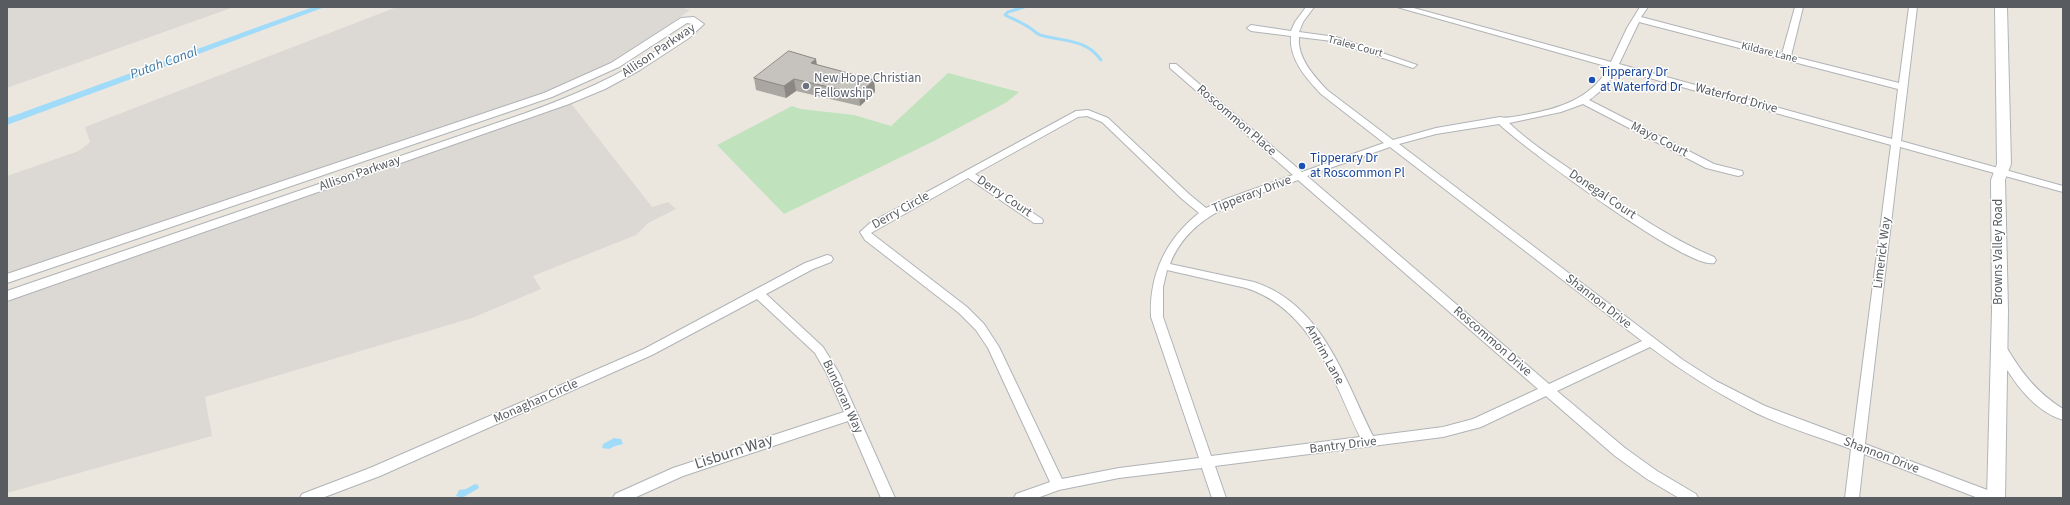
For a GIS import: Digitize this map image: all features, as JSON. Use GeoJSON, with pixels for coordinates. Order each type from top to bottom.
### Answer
{"type":"FeatureCollection","features":[{"type":"Feature","properties":{"kind":"main road","name":"Browns Valley Road"},"geometry":{"type":"LineString","coordinates":[[1994,498],[1999,345],[2000,239],[1998,180],[2004,164],[2001,7]]}},
{"type":"Feature","properties":{"kind":"street","name":"Shannon Drive"},"geometry":{"type":"LineString","coordinates":[[1310,7],[1298,23],[1295,50],[1306,72],[1324,92],[1650,342],[1712,384],[1760,409],[1994,498]]}},
{"type":"Feature","properties":{"kind":"street","name":"Waterford Drive"},"geometry":{"type":"LineString","coordinates":[[1401,7],[2063,189]]}},
{"type":"Feature","properties":{"kind":"street","name":"Tipperary Drive"},"geometry":{"type":"LineString","coordinates":[[1219,498],[1157,317],[1154,300],[1164,266],[1170,252],[1180,236],[1206,213],[1230,201],[1392,143],[1445,129],[1562,108],[1582,100],[1601,84],[1614,66],[1644,7]]}},
{"type":"Feature","properties":{"kind":"street"},"geometry":{"type":"LineString","coordinates":[[1786,57],[1799,7]]}},
{"type":"Feature","properties":{"kind":"street","name":"Limerick Way"},"geometry":{"type":"LineString","coordinates":[[1852,498],[1913,7]]}},
{"type":"Feature","properties":{"kind":"street","name":"Kildare Lane"},"geometry":{"type":"LineString","coordinates":[[1637,19],[1902,87]]}},
{"type":"Feature","properties":{"kind":"street","name":"Allison Parkway"},"geometry":{"type":"LineString","coordinates":[[7,279],[548,95],[615,65],[685,20],[694,20],[699,24],[677,42],[637,69],[582,95],[7,296]]}},
{"type":"Feature","properties":{"kind":"street","name":"Tralee Court"},"geometry":{"type":"LineString","coordinates":[[1250,28],[1333,39],[1398,58],[1413,65]]}},
{"type":"Feature","properties":{"kind":"street","name":"Roscommon Place"},"geometry":{"type":"LineString","coordinates":[[1173,66],[1300,176]]}},
{"type":"Feature","properties":{"kind":"street","name":"Mayo Court"},"geometry":{"type":"LineString","coordinates":[[1582,100],[1710,166],[1738,173]]}},
{"type":"Feature","properties":{"kind":"street","name":"Derry Circle"},"geometry":{"type":"LineString","coordinates":[[1058,484],[993,347],[980,327],[963,310],[891,253],[869,238],[865,232],[874,225],[1076,114],[1088,112],[1106,120],[1176,187],[1206,213]]}},
{"type":"Feature","properties":{"kind":"street","name":"Donegal Court"},"geometry":{"type":"LineString","coordinates":[[1500,120],[1526,143],[1660,235],[1685,250],[1710,260]]}},
{"type":"Feature","properties":{"kind":"street","name":"Derry Court"},"geometry":{"type":"LineString","coordinates":[[969,174],[1038,220]]}},
{"type":"Feature","properties":{"kind":"street","name":"Roscommon Drive"},"geometry":{"type":"LineString","coordinates":[[1300,176],[1620,452],[1652,475],[1691,498]]}},
{"type":"Feature","properties":{"kind":"street","name":"Monaghan Circle"},"geometry":{"type":"LineString","coordinates":[[308,498],[375,472],[614,368],[648,352],[809,266],[827,259]]}},
{"type":"Feature","properties":{"kind":"street","name":"Antrim Lane"},"geometry":{"type":"LineString","coordinates":[[1164,266],[1233,281],[1263,290],[1288,304],[1308,323],[1324,349],[1369,442]]}},
{"type":"Feature","properties":{"kind":"street","name":"Bundoran Way"},"geometry":{"type":"LineString","coordinates":[[758,293],[819,350],[833,372],[888,498]]}},
{"type":"Feature","properties":{"kind":"street","name":"Bantry Drive"},"geometry":{"type":"LineString","coordinates":[[1021,498],[1058,484],[1119,473],[1443,432],[1476,423],[1650,342]]}},
{"type":"Feature","properties":{"kind":"street"},"geometry":{"type":"LineString","coordinates":[[1999,345],[2012,371],[2024,386],[2050,407],[2063,414]]}},
{"type":"Feature","properties":{"kind":"street","name":"Lisburn Way"},"geometry":{"type":"LineString","coordinates":[[620,498],[678,472],[851,415]]}},
{"type":"Feature","properties":{"kind":"shaded area"},"geometry":{"type":"Polygon","coordinates":[[[7,7],[234,7],[7,88],[7,7]]]}},
{"type":"Feature","properties":{"kind":"shaded area"},"geometry":{"type":"Polygon","coordinates":[[[397,7],[680,7],[690,10],[622,58],[546,93],[7,276],[7,176],[76,152],[83,148],[90,142],[85,127],[397,7]]]}},
{"type":"Feature","properties":{"kind":"shaded area"},"geometry":{"type":"Polygon","coordinates":[[[570,102],[652,207],[668,202],[676,209],[648,223],[636,235],[533,276],[541,289],[472,318],[205,397],[212,436],[7,493],[7,300],[570,102]]]}},
{"type":"Feature","properties":{"kind":"green space"},"geometry":{"type":"Polygon","coordinates":[[[948,73],[1019,92],[1007,102],[934,141],[784,214],[717,145],[792,106],[801,109],[854,115],[891,126],[948,73]]]}},
{"type":"Feature","properties":{"kind":"water"},"geometry":{"type":"Polygon","coordinates":[[[614,438],[621,439],[623,444],[609,449],[602,448],[603,444],[614,438]]]}},
{"type":"Feature","properties":{"kind":"water"},"geometry":{"type":"Polygon","coordinates":[[[475,484],[478,485],[479,488],[462,498],[456,496],[459,490],[466,489],[475,484]]]}},
{"type":"Feature","properties":{"kind":"building"},"geometry":{"type":"Polygon","coordinates":[[[789,51],[816,59],[811,63],[874,80],[859,94],[794,79],[784,86],[754,78],[789,51]]]}},
{"type":"Feature","properties":{"kind":"waterway","name":"Putah Canal"},"geometry":{"type":"LineString","coordinates":[[7,122],[321,7]]}},
{"type":"Feature","properties":{"kind":"waterway"},"geometry":{"type":"LineString","coordinates":[[1024,7],[1008,12],[1005,15],[1024,24],[1039,34],[1081,44],[1095,53],[1101,60]]}},
{"type":"Feature","properties":{"kind":"place","name":"Tipperary Dr at Waterford Dr"},"geometry":{"type":"Point","coordinates":[1592,80]}},
{"type":"Feature","properties":{"kind":"place","name":"New Hope Christian Fellowship"},"geometry":{"type":"Point","coordinates":[806,86]}},
{"type":"Feature","properties":{"kind":"place","name":"Tipperary Dr at Roscommon Pl"},"geometry":{"type":"Point","coordinates":[1302,166]}}]}
